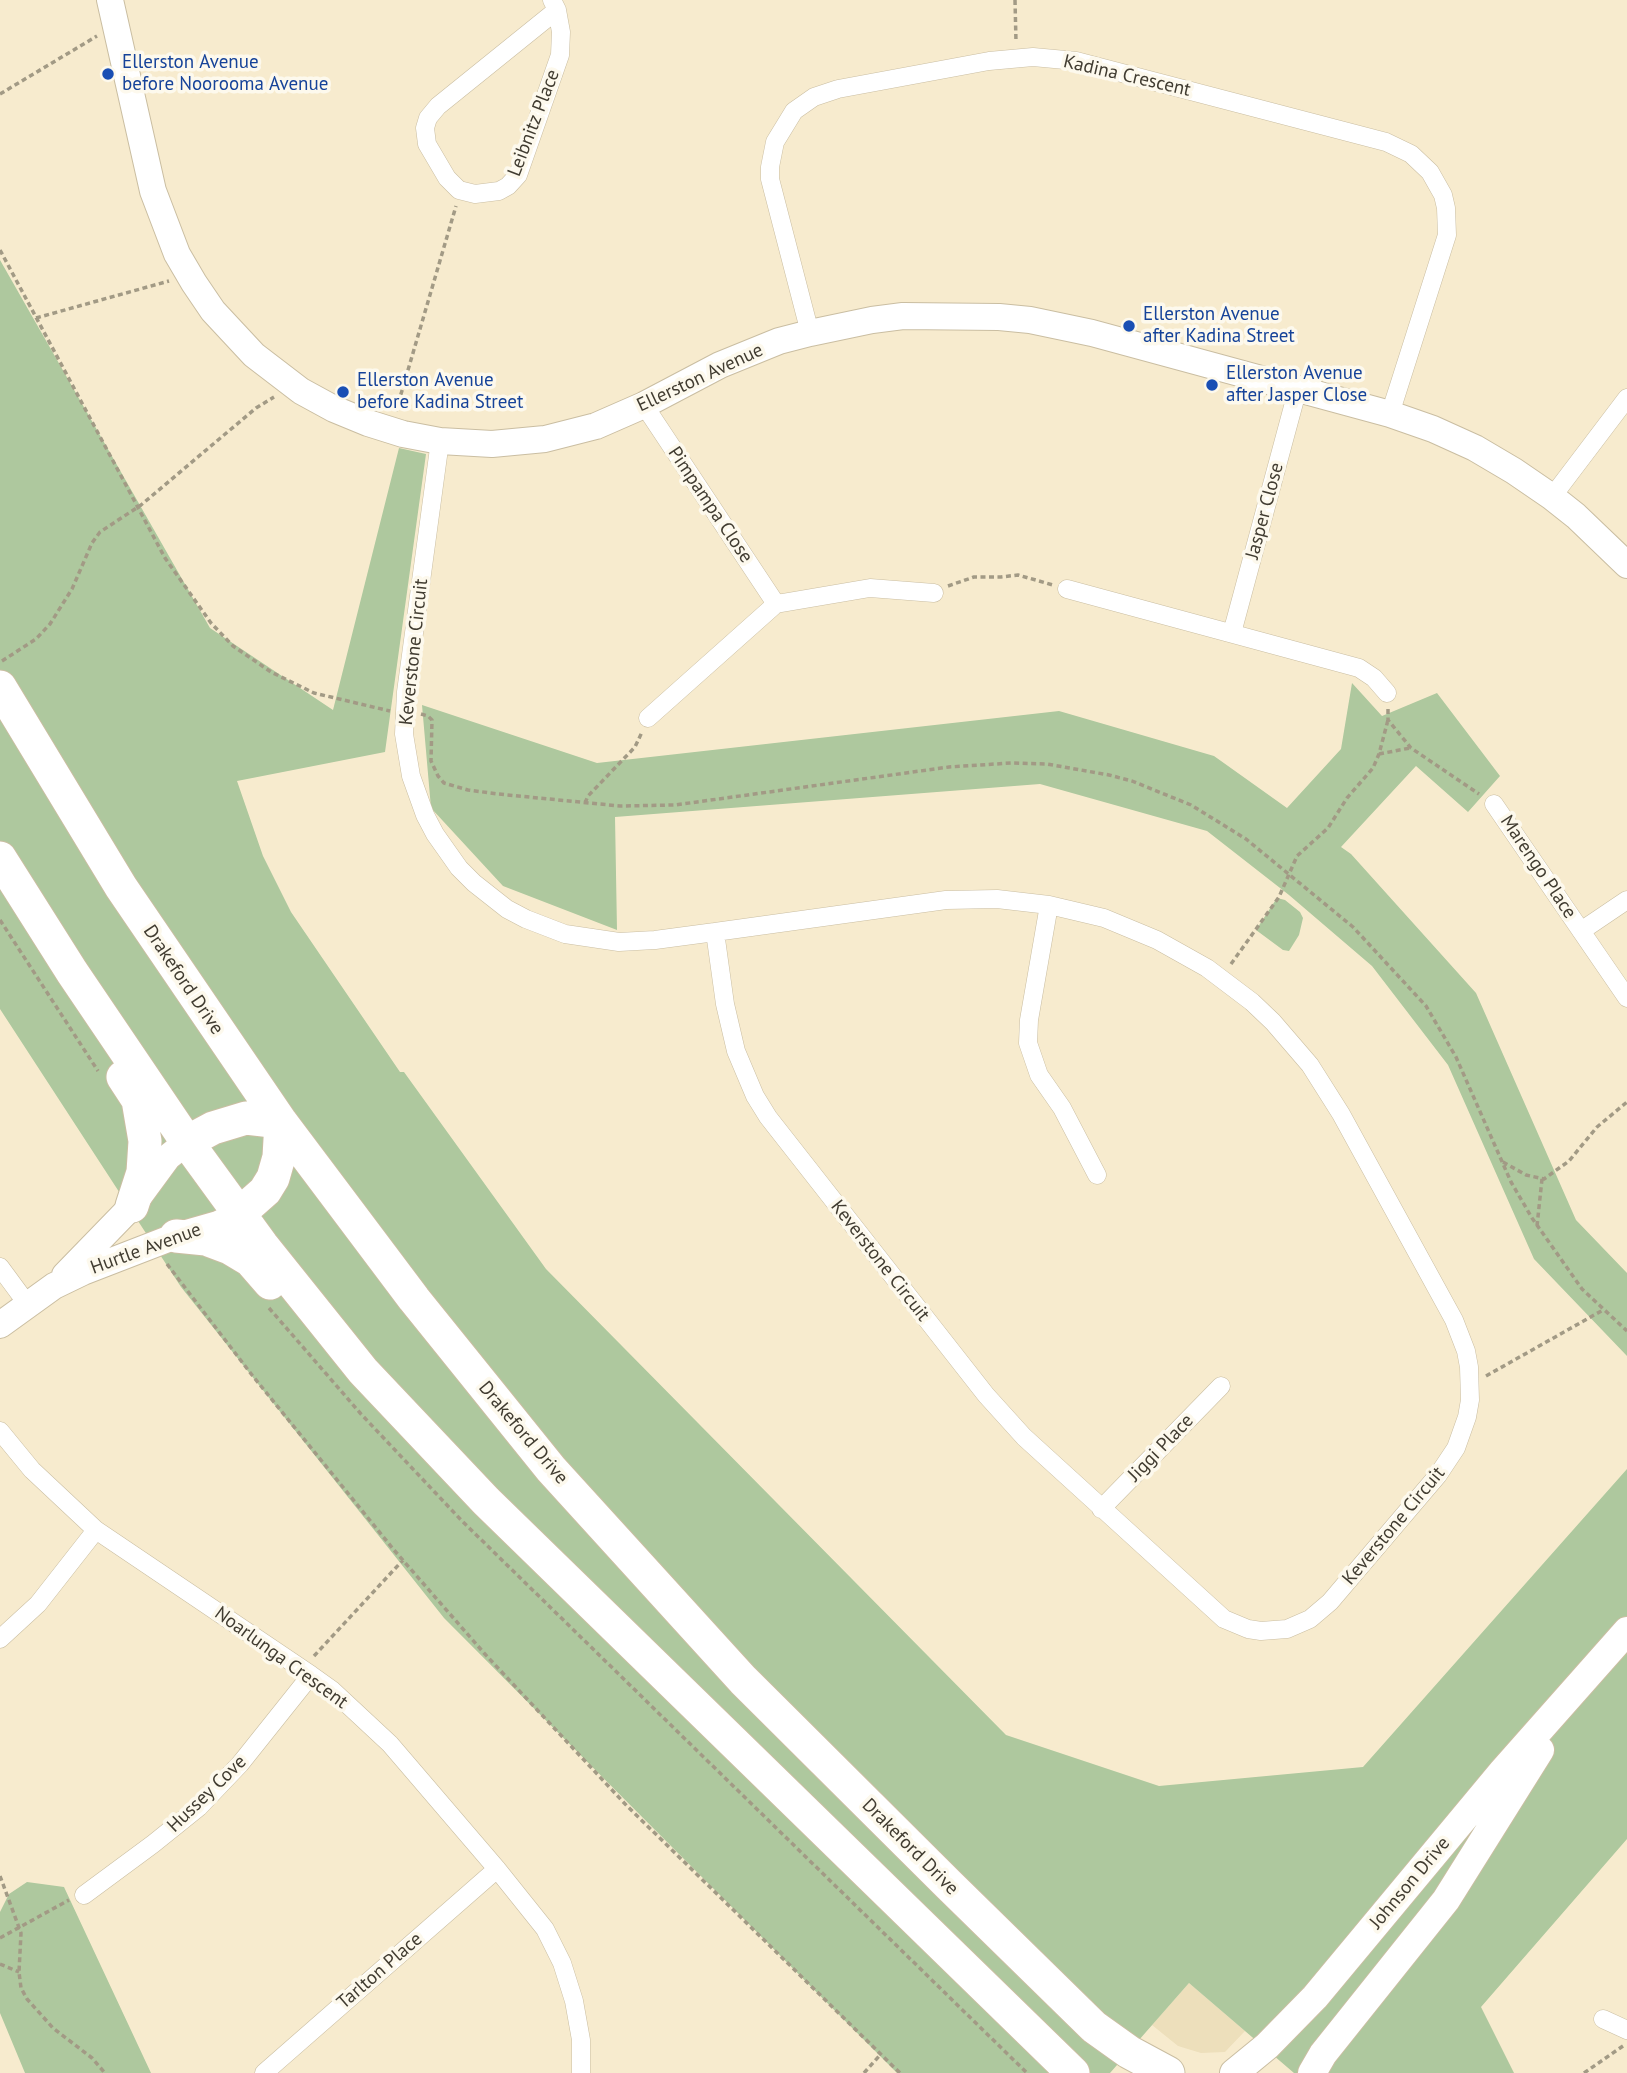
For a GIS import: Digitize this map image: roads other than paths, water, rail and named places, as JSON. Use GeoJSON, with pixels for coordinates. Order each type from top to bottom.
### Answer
{"type":"FeatureCollection","features":[{"type":"Feature","properties":{"kind":"highway","name":"Drakeford Drive"},"geometry":{"type":"LineString","coordinates":[[0,687],[121,887],[281,1122],[414,1299],[551,1469],[743,1680],[1094,2027],[1129,2052],[1168,2073]]}},
{"type":"Feature","properties":{"kind":"highway"},"geometry":{"type":"LineString","coordinates":[[0,858],[72,972],[187,1142],[239,1214],[363,1371],[486,1501],[1073,2073]]}},
{"type":"Feature","properties":{"kind":"highway"},"geometry":{"type":"LineString","coordinates":[[72,972],[80,1009],[138,1100],[145,1142],[143,1172],[132,1206]]}},
{"type":"Feature","properties":{"kind":"highway"},"geometry":{"type":"LineString","coordinates":[[187,1142],[213,1128],[246,1118],[281,1122],[279,1157],[273,1178],[265,1191],[239,1214]]}},
{"type":"Feature","properties":{"kind":"highway"},"geometry":{"type":"LineString","coordinates":[[171,1250],[206,1239],[230,1248],[250,1260],[319,1340],[363,1371]]}},
{"type":"Feature","properties":{"kind":"highway"},"geometry":{"type":"LineString","coordinates":[[1016,2016],[1021,2042],[1050,2073]]}},
{"type":"Feature","properties":{"kind":"main road","name":"Johnson Drive"},"geometry":{"type":"LineString","coordinates":[[1234,2073],[1267,2046],[1315,1997],[1503,1772],[1627,1631]]}},
{"type":"Feature","properties":{"kind":"main road","name":"Johnson Drive"},"geometry":{"type":"LineString","coordinates":[[1312,2073],[1323,2054],[1446,1900],[1580,1686]]}},
{"type":"Feature","properties":{"kind":"street","name":"Ellerston Avenue"},"geometry":{"type":"LineString","coordinates":[[110,0],[153,191],[177,254],[213,311],[254,355],[301,391],[368,424],[440,441],[492,444],[545,439],[596,426],[644,405],[720,365],[779,341],[810,332],[904,316],[973,316],[1030,320],[1092,333],[1298,388],[1391,414],[1433,429],[1475,448],[1552,497],[1627,565]]}},
{"type":"Feature","properties":{"kind":"street","name":"Leibnitz Place"},"geometry":{"type":"LineString","coordinates":[[554,5],[561,32],[560,55],[518,175],[499,191],[475,194],[459,190],[447,178],[427,144],[425,128],[428,118],[438,106],[554,5]]}},
{"type":"Feature","properties":{"kind":"street","name":"Kadina Crescent"},"geometry":{"type":"LineString","coordinates":[[810,332],[770,179],[775,142],[794,111],[814,97],[838,89],[989,61],[1018,58],[1076,61],[1386,142],[1411,153],[1430,172],[1443,195],[1447,235],[1391,414]]}},
{"type":"Feature","properties":{"kind":"street","name":"Jasper Close"},"geometry":{"type":"LineString","coordinates":[[1232,633],[1298,388]]}},
{"type":"Feature","properties":{"kind":"street"},"geometry":{"type":"LineString","coordinates":[[1552,497],[1627,398]]}},
{"type":"Feature","properties":{"kind":"street","name":"Pimpampa Close"},"geometry":{"type":"LineString","coordinates":[[644,405],[776,604]]}},
{"type":"Feature","properties":{"kind":"street","name":"Keverstone Circuit"},"geometry":{"type":"LineString","coordinates":[[440,441],[406,692],[395,713],[404,734],[411,776],[435,834],[467,875],[507,909],[565,934],[619,942],[715,932],[946,900],[997,899],[1049,905],[1104,918],[1157,940],[1207,968],[1252,1002],[1310,1065],[1341,1114],[1454,1320],[1466,1351],[1470,1400],[1456,1448],[1438,1475],[1330,1602],[1310,1619],[1287,1629],[1248,1629],[1224,1619],[1024,1437],[986,1395],[768,1117],[755,1096],[736,1051],[725,1004],[715,932]]}},
{"type":"Feature","properties":{"kind":"street"},"geometry":{"type":"LineString","coordinates":[[648,718],[776,604],[870,588],[934,593]]}},
{"type":"Feature","properties":{"kind":"street"},"geometry":{"type":"LineString","coordinates":[[1067,589],[1359,668],[1374,678],[1387,693]]}},
{"type":"Feature","properties":{"kind":"street","name":"Marengo Place"},"geometry":{"type":"LineString","coordinates":[[1494,804],[1627,998]]}},
{"type":"Feature","properties":{"kind":"street","name":"Marengo Place"},"geometry":{"type":"LineString","coordinates":[[1581,931],[1627,900]]}},
{"type":"Feature","properties":{"kind":"street"},"geometry":{"type":"LineString","coordinates":[[1049,905],[1029,1020],[1028,1042],[1039,1075],[1062,1108],[1097,1175]]}},
{"type":"Feature","properties":{"kind":"street","name":"Hurtle Avenue"},"geometry":{"type":"LineString","coordinates":[[0,1325],[54,1286],[132,1206],[168,1157],[187,1142]]}},
{"type":"Feature","properties":{"kind":"street","name":"Hurtle Avenue"},"geometry":{"type":"LineString","coordinates":[[54,1286],[83,1272],[171,1250],[239,1214]]}},
{"type":"Feature","properties":{"kind":"street"},"geometry":{"type":"LineString","coordinates":[[0,1267],[28,1305]]}},
{"type":"Feature","properties":{"kind":"street","name":"Jiggi Place"},"geometry":{"type":"LineString","coordinates":[[1101,1509],[1221,1386]]}},
{"type":"Feature","properties":{"kind":"street","name":"Noarlunga Crescent"},"geometry":{"type":"LineString","coordinates":[[0,1431],[32,1470],[96,1530],[332,1690],[390,1744],[545,1929],[562,1963],[574,2001],[580,2040],[581,2073]]}},
{"type":"Feature","properties":{"kind":"street"},"geometry":{"type":"LineString","coordinates":[[0,1639],[38,1604],[96,1530]]}},
{"type":"Feature","properties":{"kind":"street","name":"Hussey Cove"},"geometry":{"type":"LineString","coordinates":[[84,1895],[199,1807],[240,1764],[307,1672]]}},
{"type":"Feature","properties":{"kind":"street","name":"Tarlton Place"},"geometry":{"type":"LineString","coordinates":[[264,2073],[497,1869]]}},
{"type":"Feature","properties":{"kind":"street"},"geometry":{"type":"LineString","coordinates":[[1603,2019],[1627,2030]]}},
{"type":"Feature","properties":{"kind":"place","name":"Ellerston Avenue before Noorooma Avenue"},"geometry":{"type":"Point","coordinates":[108,74]}},
{"type":"Feature","properties":{"kind":"place","name":"Ellerston Avenue after Kadina Street"},"geometry":{"type":"Point","coordinates":[1129,326]}},
{"type":"Feature","properties":{"kind":"place","name":"Ellerston Avenue after Jasper Close"},"geometry":{"type":"Point","coordinates":[1212,385]}},
{"type":"Feature","properties":{"kind":"place","name":"Ellerston Avenue before Kadina Street"},"geometry":{"type":"Point","coordinates":[343,392]}}]}
